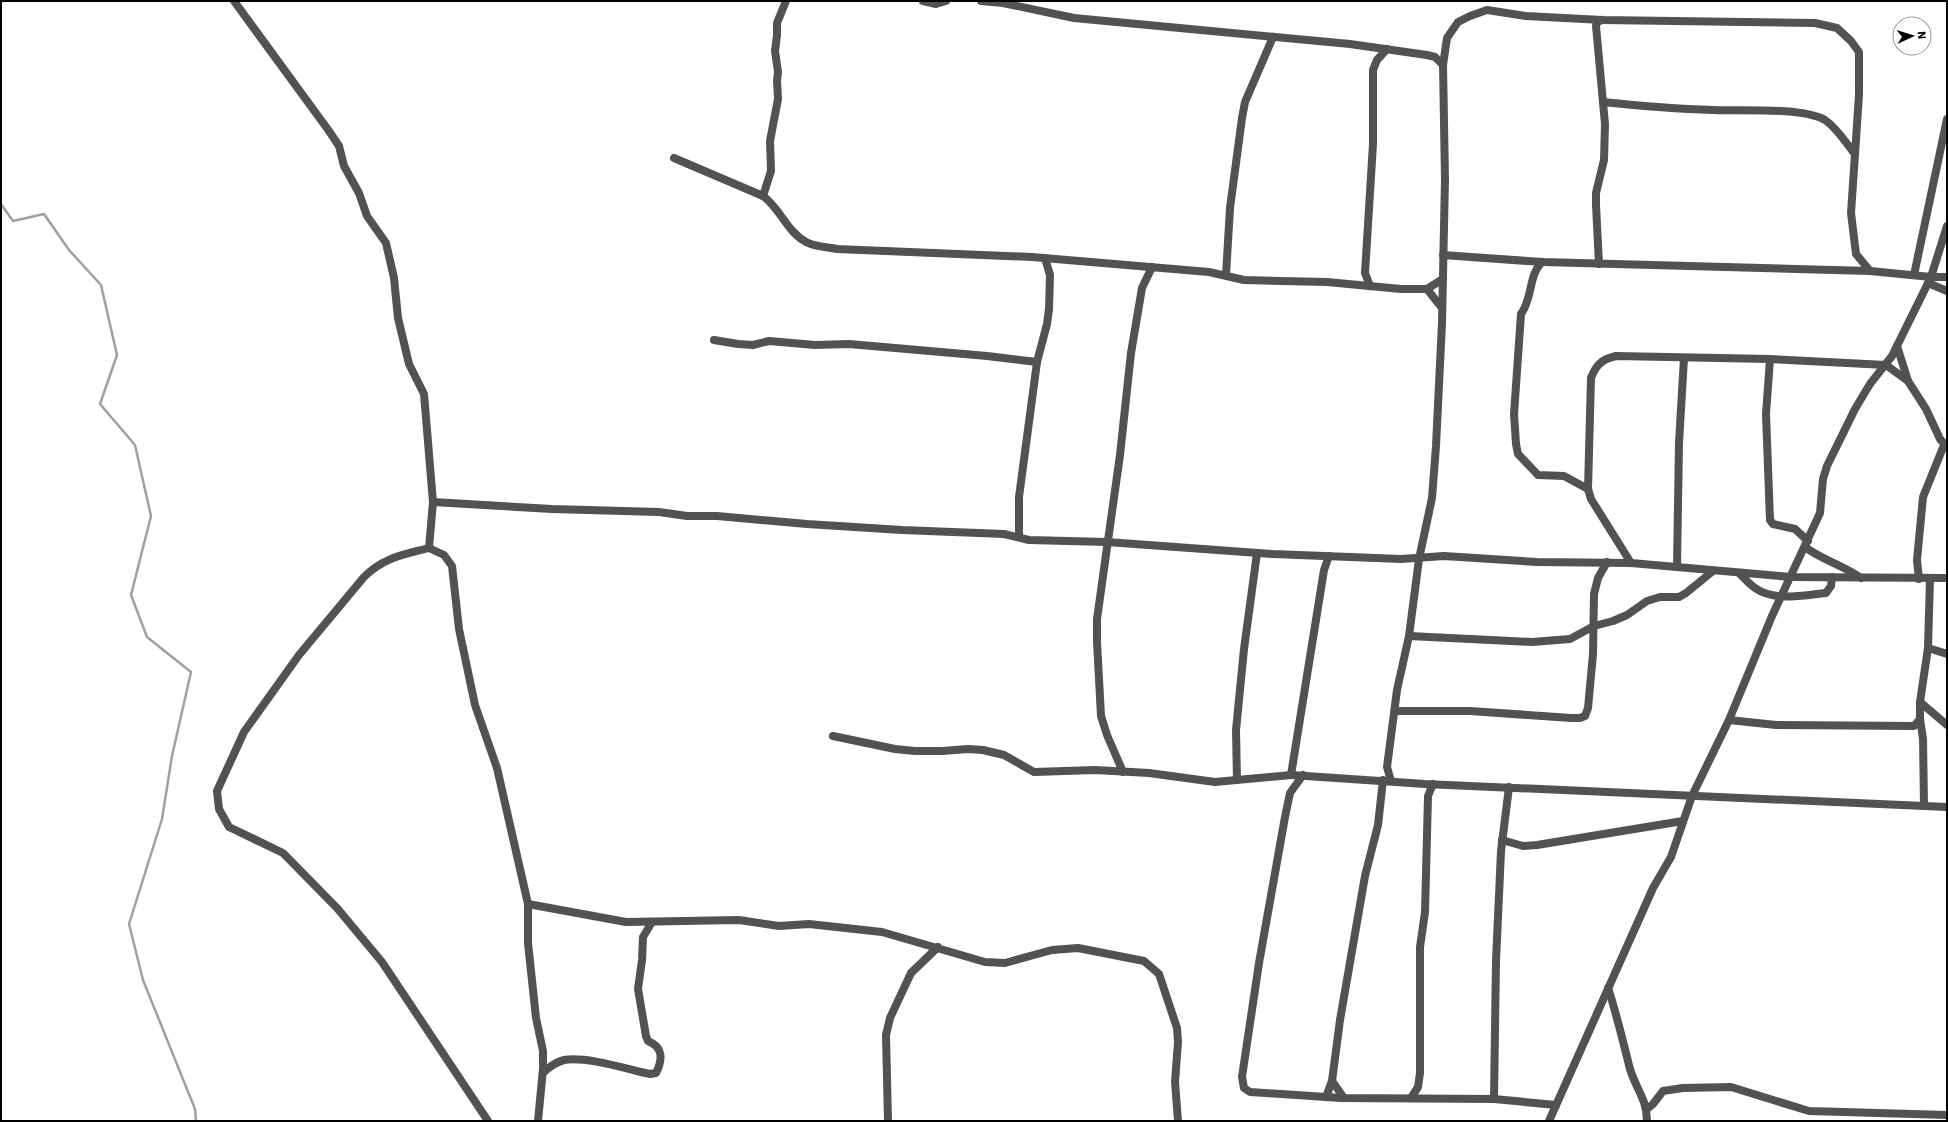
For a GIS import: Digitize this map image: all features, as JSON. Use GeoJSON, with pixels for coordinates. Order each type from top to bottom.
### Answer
{"type":"FeatureCollection","features":[{"type":"Feature","properties":{"kind":"street"},"geometry":{"type":"LineString","coordinates":[[234,1],[339,146],[344,166],[359,193],[367,216],[386,243],[394,278],[398,318],[409,364],[424,394],[433,502],[429,548]]}},
{"type":"Feature","properties":{"kind":"street"},"geometry":{"type":"LineString","coordinates":[[764,196],[771,171],[770,141],[778,99],[778,72],[775,51],[777,23],[786,1]]}},
{"type":"Feature","properties":{"kind":"street"},"geometry":{"type":"LineString","coordinates":[[923,1],[936,4],[946,1]]}},
{"type":"Feature","properties":{"kind":"street"},"geometry":{"type":"LineString","coordinates":[[981,1],[1003,3],[1074,18],[1387,49],[1435,57],[1444,65]]}},
{"type":"Feature","properties":{"kind":"street"},"geometry":{"type":"LineString","coordinates":[[1326,1097],[1332,1081],[1340,1020],[1365,876],[1378,825],[1387,780],[1387,767],[1397,690],[1409,636],[1419,559],[1432,498],[1443,279],[1445,179],[1444,65],[1447,38],[1458,22],[1486,10],[1526,16],[1602,20],[1815,24],[1837,28],[1851,41],[1859,52],[1859,95],[1851,213],[1854,248],[1856,254],[1870,271]]}},
{"type":"Feature","properties":{"kind":"street"},"geometry":{"type":"LineString","coordinates":[[1599,264],[1596,193],[1604,160],[1603,102],[1596,26],[1597,22],[1602,20]]}},
{"type":"Feature","properties":{"kind":"street"},"geometry":{"type":"LineString","coordinates":[[1226,275],[1229,215],[1245,102],[1273,37]]}},
{"type":"Feature","properties":{"kind":"street"},"geometry":{"type":"LineString","coordinates":[[1370,286],[1365,273],[1373,144],[1373,70],[1377,60],[1387,49]]}},
{"type":"Feature","properties":{"kind":"street"},"geometry":{"type":"LineString","coordinates":[[1603,102],[1663,108],[1757,110],[1810,114],[1825,120],[1839,134],[1855,154]]}},
{"type":"Feature","properties":{"kind":"street"},"geometry":{"type":"LineString","coordinates":[[1914,275],[1947,119]]}},
{"type":"Feature","properties":{"kind":"street"},"geometry":{"type":"LineString","coordinates":[[674,158],[764,196],[772,202],[794,232],[806,242],[818,246],[837,249],[1045,258],[1226,275],[1244,280],[1327,282],[1427,289],[1443,279]]}},
{"type":"Feature","properties":{"kind":"street"},"geometry":{"type":"LineString","coordinates":[[1549,1121],[1653,888],[1671,857],[1682,821],[1692,796],[1729,720],[1782,597],[1820,514],[1827,466],[1855,409],[1870,384],[1886,365],[1897,346],[1929,280],[1947,226]]}},
{"type":"Feature","properties":{"kind":"street"},"geometry":{"type":"LineString","coordinates":[[1443,255],[1542,262],[1870,271],[1914,275],[1929,280],[1947,291]]}},
{"type":"Feature","properties":{"kind":"street"},"geometry":{"type":"LineString","coordinates":[[1019,537],[1019,497],[1037,362],[1047,324],[1049,309],[1050,276],[1045,258]]}},
{"type":"Feature","properties":{"kind":"street"},"geometry":{"type":"LineString","coordinates":[[1542,262],[1534,272],[1528,301],[1521,314],[1514,414],[1518,454],[1538,475],[1564,476],[1588,489]]}},
{"type":"Feature","properties":{"kind":"street"},"geometry":{"type":"LineString","coordinates":[[1123,772],[1106,735],[1101,716],[1097,619],[1120,455],[1131,353],[1142,288],[1152,267]]}},
{"type":"Feature","properties":{"kind":"street"},"geometry":{"type":"LineString","coordinates":[[1929,280],[1947,277]]}},
{"type":"Feature","properties":{"kind":"street"},"geometry":{"type":"LineString","coordinates":[[1427,289],[1442,308]]}},
{"type":"Feature","properties":{"kind":"street"},"geometry":{"type":"LineString","coordinates":[[714,340],[738,344],[753,344],[769,341],[815,345],[849,344],[987,356],[1037,362]]}},
{"type":"Feature","properties":{"kind":"street"},"geometry":{"type":"LineString","coordinates":[[1897,346],[1908,381],[1946,446],[1923,497],[1917,560],[1919,578]]}},
{"type":"Feature","properties":{"kind":"street"},"geometry":{"type":"LineString","coordinates":[[1631,562],[1591,499],[1588,489],[1591,378],[1595,368],[1606,358],[1616,356],[1770,359],[1886,365],[1908,381]]}},
{"type":"Feature","properties":{"kind":"street"},"geometry":{"type":"LineString","coordinates":[[1676,568],[1679,443],[1684,358]]}},
{"type":"Feature","properties":{"kind":"street"},"geometry":{"type":"LineString","coordinates":[[1770,359],[1766,414],[1770,520],[1774,524],[1795,529],[1817,556],[1835,563],[1861,578]]}},
{"type":"Feature","properties":{"kind":"street"},"geometry":{"type":"LineString","coordinates":[[433,502],[552,509],[659,512],[687,516],[717,516],[815,525],[1004,534],[1029,540],[1107,542],[1257,553],[1419,559],[1444,556],[1537,562],[1631,562],[1676,568],[1791,577],[1947,578]]}},
{"type":"Feature","properties":{"kind":"street"},"geometry":{"type":"LineString","coordinates":[[488,1121],[382,962],[337,908],[283,853],[229,827],[219,810],[217,791],[244,732],[299,654],[364,577],[375,566],[388,560],[429,548],[444,555],[452,566],[459,629],[475,705],[497,768],[528,904],[528,943],[536,1018],[543,1051],[543,1072],[538,1121]]}},
{"type":"Feature","properties":{"kind":"street"},"geometry":{"type":"LineString","coordinates":[[1237,780],[1236,730],[1244,649],[1257,553]]}},
{"type":"Feature","properties":{"kind":"street"},"geometry":{"type":"LineString","coordinates":[[1291,775],[1324,570],[1329,556]]}},
{"type":"Feature","properties":{"kind":"street"},"geometry":{"type":"LineString","coordinates":[[1395,711],[1470,711],[1580,718],[1585,716],[1588,708],[1593,654],[1594,594],[1598,578],[1607,562]]}},
{"type":"Feature","properties":{"kind":"street"},"geometry":{"type":"LineString","coordinates":[[1409,636],[1532,642],[1570,639],[1594,626],[1613,621],[1627,615],[1647,601],[1660,597],[1679,596],[1686,593],[1713,571]]}},
{"type":"Feature","properties":{"kind":"street"},"geometry":{"type":"LineString","coordinates":[[1739,573],[1754,588],[1766,594],[1782,597],[1826,593],[1831,586],[1832,577]]}},
{"type":"Feature","properties":{"kind":"street"},"geometry":{"type":"LineString","coordinates":[[1924,806],[1923,739],[1920,719],[1920,702],[1928,648],[1930,579]]}},
{"type":"Feature","properties":{"kind":"street"},"geometry":{"type":"LineString","coordinates":[[1928,648],[1947,654]]}},
{"type":"Feature","properties":{"kind":"street"},"geometry":{"type":"LineString","coordinates":[[1920,702],[1947,725]]}},
{"type":"Feature","properties":{"kind":"street"},"geometry":{"type":"LineString","coordinates":[[1729,720],[1776,725],[1914,726],[1920,719]]}},
{"type":"Feature","properties":{"kind":"street"},"geometry":{"type":"LineString","coordinates":[[833,736],[895,749],[915,751],[942,752],[968,748],[983,750],[1004,755],[1034,772],[1094,770],[1215,782],[1291,775],[1375,779],[1433,784],[1947,807]]}},
{"type":"Feature","properties":{"kind":"street"},"geometry":{"type":"LineString","coordinates":[[1375,779],[1387,767]]}},
{"type":"Feature","properties":{"kind":"street"},"geometry":{"type":"LineString","coordinates":[[1303,776],[1290,793],[1259,963],[1242,1077],[1244,1088],[1250,1092],[1344,1098],[1494,1099],[1556,1105]]}},
{"type":"Feature","properties":{"kind":"street"},"geometry":{"type":"LineString","coordinates":[[1418,783],[1428,796]]}},
{"type":"Feature","properties":{"kind":"street"},"geometry":{"type":"LineString","coordinates":[[1411,1098],[1418,1087],[1420,1073],[1420,947],[1425,912],[1428,796],[1433,784]]}},
{"type":"Feature","properties":{"kind":"street"},"geometry":{"type":"LineString","coordinates":[[1494,1099],[1496,961],[1502,840],[1509,787]]}},
{"type":"Feature","properties":{"kind":"street"},"geometry":{"type":"LineString","coordinates":[[1502,840],[1523,846],[1537,845],[1682,821]]}},
{"type":"Feature","properties":{"kind":"street"},"geometry":{"type":"LineString","coordinates":[[528,904],[626,922],[739,920],[779,926],[809,924],[882,932],[938,947],[985,962],[1005,963],[1052,950],[1078,948],[1144,961],[1159,974],[1177,1028],[1178,1042],[1175,1082],[1178,1121]]}},
{"type":"Feature","properties":{"kind":"street"},"geometry":{"type":"LineString","coordinates":[[543,1072],[552,1065],[564,1060],[582,1060],[650,1074],[656,1073],[659,1067],[660,1051],[656,1044],[648,1041],[638,997],[643,937],[652,922]]}},
{"type":"Feature","properties":{"kind":"street"},"geometry":{"type":"LineString","coordinates":[[888,1121],[886,1035],[890,1018],[911,973],[938,947]]}},
{"type":"Feature","properties":{"kind":"street"},"geometry":{"type":"LineString","coordinates":[[1608,988],[1620,1024],[1631,1071],[1647,1109],[1647,1121]]}},
{"type":"Feature","properties":{"kind":"street"},"geometry":{"type":"LineString","coordinates":[[1332,1081],[1344,1098]]}},
{"type":"Feature","properties":{"kind":"street"},"geometry":{"type":"LineString","coordinates":[[1647,1109],[1654,1104],[1664,1091],[1683,1088],[1731,1087],[1809,1111],[1947,1115]]}},
{"type":"Feature","properties":{"kind":"waterway"},"geometry":{"type":"LineString","coordinates":[[1,204],[13,221],[44,214],[69,250],[101,285],[117,355],[100,404],[135,445],[151,516],[131,595],[147,637],[191,672],[172,756],[162,819],[129,924],[143,980],[195,1109],[196,1121]]}}]}
